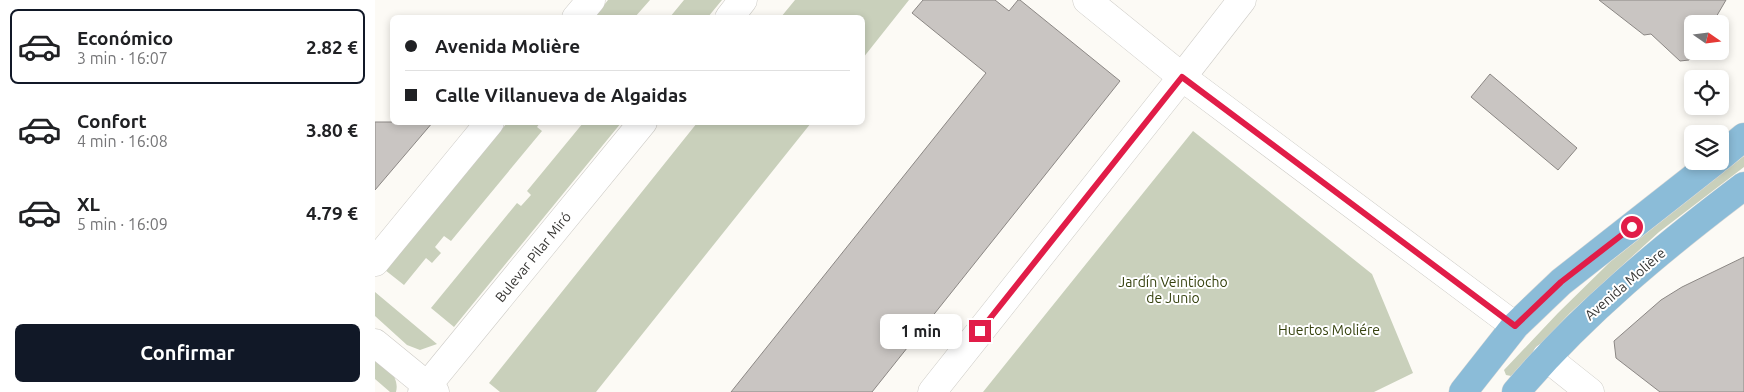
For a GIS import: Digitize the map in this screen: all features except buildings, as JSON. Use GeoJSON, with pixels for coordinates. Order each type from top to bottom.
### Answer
{"type":"FeatureCollection","features":[{"type":"Feature","properties":{"kind":"main road"},"geometry":{"type":"LineString","coordinates":[[1729,150],[1744,137]]}},
{"type":"Feature","properties":{"kind":"main road"},"geometry":{"type":"LineString","coordinates":[[1463,392],[1515,326],[1561,282],[1704,170]]}},
{"type":"Feature","properties":{"kind":"main road","name":"Avenida Molière"},"geometry":{"type":"LineString","coordinates":[[1516,392],[1546,357],[1593,311],[1693,225],[1744,186]]}},
{"type":"Feature","properties":{"kind":"street"},"geometry":{"type":"LineString","coordinates":[[579,15],[591,0]]}},
{"type":"Feature","properties":{"kind":"street"},"geometry":{"type":"LineString","coordinates":[[731,15],[743,0]]}},
{"type":"Feature","properties":{"kind":"street"},"geometry":{"type":"LineString","coordinates":[[1087,0],[1182,77],[1515,326]]}},
{"type":"Feature","properties":{"kind":"street"},"geometry":{"type":"LineString","coordinates":[[932,392],[1241,0]]}},
{"type":"Feature","properties":{"kind":"street"},"geometry":{"type":"LineString","coordinates":[[375,262],[488,125]]}},
{"type":"Feature","properties":{"kind":"street","name":"Bulevar Pilar Miró"},"geometry":{"type":"LineString","coordinates":[[428,390],[641,125]]}},
{"type":"Feature","properties":{"kind":"street"},"geometry":{"type":"LineString","coordinates":[[375,343],[428,390]]}},
{"type":"Feature","properties":{"kind":"street"},"geometry":{"type":"LineString","coordinates":[[1546,357],[1590,392]]}},
{"type":"Feature","properties":{"kind":"green space"},"geometry":{"type":"Polygon","coordinates":[[[608,0],[650,0],[637,15],[596,15],[608,0]]]}},
{"type":"Feature","properties":{"kind":"green space"},"geometry":{"type":"Polygon","coordinates":[[[684,0],[722,0],[710,15],[672,15],[684,0]]]}},
{"type":"Feature","properties":{"kind":"green space"},"geometry":{"type":"Polygon","coordinates":[[[795,0],[909,0],[865,55],[865,15],[783,15],[795,0]]]}},
{"type":"Feature","properties":{"kind":"green space"},"geometry":{"type":"Polygon","coordinates":[[[505,125],[538,125],[537,127],[542,131],[451,241],[444,236],[435,247],[441,253],[432,263],[426,258],[404,285],[385,270],[505,125]]]}},
{"type":"Feature","properties":{"kind":"green space"},"geometry":{"type":"Polygon","coordinates":[[[581,125],[619,125],[454,327],[431,308],[517,203],[521,206],[531,195],[527,191],[581,125]]]}},
{"type":"Feature","properties":{"kind":"green space"},"geometry":{"type":"Polygon","coordinates":[[[695,125],[809,125],[596,392],[500,392],[489,383],[695,125]]]}},
{"type":"Feature","properties":{"kind":"green space","name":"Jardín Veintiocho de Junio"},"geometry":{"type":"Polygon","coordinates":[[[1193,131],[1372,274],[1413,373],[1374,392],[983,392],[1193,131]]]}},
{"type":"Feature","properties":{"kind":"green space"},"geometry":{"type":"Polygon","coordinates":[[[1744,156],[1744,167],[1659,232],[1570,313],[1511,376],[1506,375],[1504,370],[1610,262],[1726,170],[1729,170],[1729,168],[1744,156]]]}},
{"type":"Feature","properties":{"kind":"green space"},"geometry":{"type":"Polygon","coordinates":[[[375,292],[437,344],[420,350],[407,345],[375,316],[375,292]]]}},
{"type":"Feature","properties":{"kind":"green space"},"geometry":{"type":"Polygon","coordinates":[[[375,358],[391,372],[396,381],[396,392],[390,392],[375,379],[375,358]]]}},
{"type":"Feature","properties":{"kind":"route"},"geometry":{"type":"LineString","coordinates":[[980,331],[1182,77],[1479,301],[1515,326],[1561,282],[1632,227]]}},
{"type":"Feature","properties":{"kind":"park label","name":"Huertos Moliére"},"geometry":{"type":"Point","coordinates":[1329,330]}}]}
